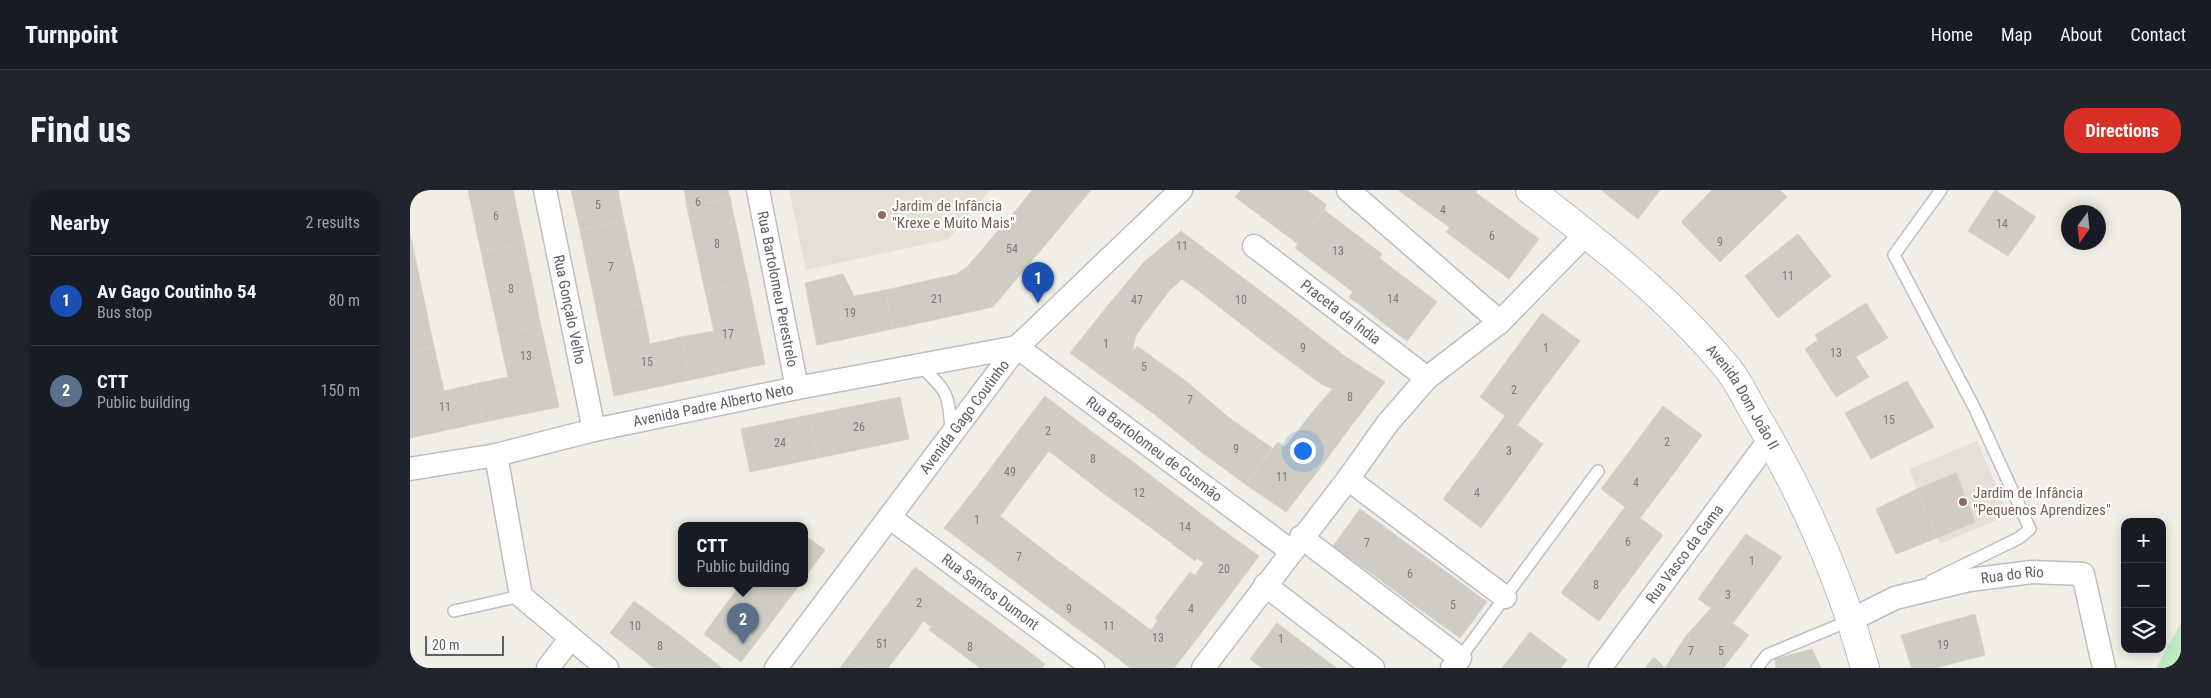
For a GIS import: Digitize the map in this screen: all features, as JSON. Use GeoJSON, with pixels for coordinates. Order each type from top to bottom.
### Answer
{"type":"FeatureCollection","features":[{"type":"Feature","properties":{"kind":"street","name":"Rua Gonçalo Velho"},"geometry":{"type":"LineString","coordinates":[[545,190],[594,430]]}},
{"type":"Feature","properties":{"kind":"street","name":"Rua Bartolomeu Perestrelo"},"geometry":{"type":"LineString","coordinates":[[758,190],[797,388]]}},
{"type":"Feature","properties":{"kind":"street"},"geometry":{"type":"LineString","coordinates":[[1348,190],[1500,322]]}},
{"type":"Feature","properties":{"kind":"street","name":"Avenida Dom João II"},"geometry":{"type":"LineString","coordinates":[[1530,190],[1586,233],[1672,307],[1726,365],[1770,439],[1822,540],[1852,620],[1865,668]]}},
{"type":"Feature","properties":{"kind":"street","name":"Avenida Gago Coutinho"},"geometry":{"type":"LineString","coordinates":[[776,668],[1017,347],[1179,191]]}},
{"type":"Feature","properties":{"kind":"street"},"geometry":{"type":"LineString","coordinates":[[1203,668],[1387,424],[1427,378],[1500,322],[1586,233]]}},
{"type":"Feature","properties":{"kind":"street","name":"Praceta da Índia"},"geometry":{"type":"LineString","coordinates":[[1254,246],[1427,378]]}},
{"type":"Feature","properties":{"kind":"street","name":"Avenida Padre Alberto Neto"},"geometry":{"type":"LineString","coordinates":[[410,469],[496,455],[594,430],[797,388],[1017,347]]}},
{"type":"Feature","properties":{"kind":"street","name":"Rua Bartolomeu de Gusmão"},"geometry":{"type":"LineString","coordinates":[[1017,347],[1296,544],[1456,663]]}},
{"type":"Feature","properties":{"kind":"street","name":"Rua Vasco da Gama"},"geometry":{"type":"LineString","coordinates":[[1600,668],[1770,439]]}},
{"type":"Feature","properties":{"kind":"street"},"geometry":{"type":"LineString","coordinates":[[496,455],[521,596],[570,639],[607,668]]}},
{"type":"Feature","properties":{"kind":"street"},"geometry":{"type":"LineString","coordinates":[[1348,478],[1505,598]]}},
{"type":"Feature","properties":{"kind":"street","name":"Rua Santos Dumont"},"geometry":{"type":"LineString","coordinates":[[889,516],[1093,668]]}},
{"type":"Feature","properties":{"kind":"street","name":"Rua do Rio"},"geometry":{"type":"LineString","coordinates":[[1852,620],[1895,598],[1995,576],[2032,572],[2083,574],[2104,668]]}},
{"type":"Feature","properties":{"kind":"street"},"geometry":{"type":"LineString","coordinates":[[1265,585],[1373,668]]}},
{"type":"Feature","properties":{"kind":"street"},"geometry":{"type":"LineString","coordinates":[[548,668],[570,639]]}},
{"type":"Feature","properties":{"kind":"lane"},"geometry":{"type":"LineString","coordinates":[[1895,598],[2019,538],[2030,529],[1975,409],[1894,255],[1941,190]]}},
{"type":"Feature","properties":{"kind":"lane"},"geometry":{"type":"LineString","coordinates":[[920,366],[940,384],[949,401],[951,434]]}},
{"type":"Feature","properties":{"kind":"lane"},"geometry":{"type":"LineString","coordinates":[[1456,663],[1598,471]]}},
{"type":"Feature","properties":{"kind":"lane"},"geometry":{"type":"LineString","coordinates":[[454,611],[521,596]]}},
{"type":"Feature","properties":{"kind":"lane"},"geometry":{"type":"LineString","coordinates":[[1757,668],[1767,655],[1852,620]]}},
{"type":"Feature","properties":{"kind":"shaded area","name":"Jardim de Infância \"Krexe e Muito Mais\""},"geometry":{"type":"Polygon","coordinates":[[[789,190],[990,190],[949,239],[806,270],[789,190]]]}},
{"type":"Feature","properties":{"kind":"shaded area","name":"Jardim de Infância \"Pequenos Aprendizes\""},"geometry":{"type":"Polygon","coordinates":[[[1977,441],[2009,515],[1940,544],[1909,469],[1977,441]]]}},
{"type":"Feature","properties":{"kind":"green space"},"geometry":{"type":"Polygon","coordinates":[[[2181,623],[2181,668],[2156,668],[2181,623]]]}},
{"type":"Feature","properties":{"kind":"building"},"geometry":{"type":"Polygon","coordinates":[[[468,190],[513,190],[524,243],[481,252],[468,190]]]}},
{"type":"Feature","properties":{"kind":"building"},"geometry":{"type":"Polygon","coordinates":[[[571,190],[618,190],[624,221],[580,230],[571,190]]]}},
{"type":"Feature","properties":{"kind":"building"},"geometry":{"type":"Polygon","coordinates":[[[684,190],[728,190],[730,198],[687,207],[684,190]]]}},
{"type":"Feature","properties":{"kind":"building"},"geometry":{"type":"Polygon","coordinates":[[[1032,190],[1091,190],[1056,232],[1022,203],[1032,190]]]}},
{"type":"Feature","properties":{"kind":"building"},"geometry":{"type":"Polygon","coordinates":[[[1241,190],[1307,190],[1327,205],[1298,244],[1235,197],[1241,190]]]}},
{"type":"Feature","properties":{"kind":"building"},"geometry":{"type":"Polygon","coordinates":[[[1398,190],[1477,190],[1449,227],[1398,190]]]}},
{"type":"Feature","properties":{"kind":"building"},"geometry":{"type":"Polygon","coordinates":[[[1601,190],[1660,190],[1638,219],[1601,190]]]}},
{"type":"Feature","properties":{"kind":"building"},"geometry":{"type":"Polygon","coordinates":[[[1712,190],[1780,190],[1787,197],[1720,262],[1681,222],[1712,190]]]}},
{"type":"Feature","properties":{"kind":"building"},"geometry":{"type":"Polygon","coordinates":[[[1995,190],[2036,217],[2008,256],[1968,231],[1995,190]]]}},
{"type":"Feature","properties":{"kind":"building"},"geometry":{"type":"Polygon","coordinates":[[[1475,192],[1539,239],[1509,279],[1446,232],[1475,192]]]}},
{"type":"Feature","properties":{"kind":"building"},"geometry":{"type":"Polygon","coordinates":[[[730,198],[748,282],[705,291],[687,207],[730,198]]]}},
{"type":"Feature","properties":{"kind":"building"},"geometry":{"type":"Polygon","coordinates":[[[1022,203],[1056,232],[993,307],[967,267],[1022,203]]]}},
{"type":"Feature","properties":{"kind":"building"},"geometry":{"type":"Polygon","coordinates":[[[1324,210],[1382,254],[1353,292],[1295,248],[1324,210]]]}},
{"type":"Feature","properties":{"kind":"building"},"geometry":{"type":"Polygon","coordinates":[[[624,221],[642,304],[597,313],[580,230],[624,221]]]}},
{"type":"Feature","properties":{"kind":"building"},"geometry":{"type":"Polygon","coordinates":[[[1181,231],[1222,262],[1199,291],[1182,279],[1169,291],[1144,262],[1181,231]]]}},
{"type":"Feature","properties":{"kind":"building"},"geometry":{"type":"Polygon","coordinates":[[[410,233],[417,266],[410,267],[410,233]]]}},
{"type":"Feature","properties":{"kind":"building"},"geometry":{"type":"Polygon","coordinates":[[[1798,234],[1831,276],[1778,318],[1745,276],[1798,234]]]}},
{"type":"Feature","properties":{"kind":"building"},"geometry":{"type":"Polygon","coordinates":[[[524,243],[541,326],[499,335],[481,252],[524,243]]]}},
{"type":"Feature","properties":{"kind":"building"},"geometry":{"type":"Polygon","coordinates":[[[1379,258],[1437,302],[1407,341],[1349,297],[1379,258]]]}},
{"type":"Feature","properties":{"kind":"building"},"geometry":{"type":"Polygon","coordinates":[[[1144,262],[1169,291],[1136,335],[1105,309],[1144,262]]]}},
{"type":"Feature","properties":{"kind":"building"},"geometry":{"type":"Polygon","coordinates":[[[1222,262],[1283,308],[1259,338],[1199,291],[1222,262]]]}},
{"type":"Feature","properties":{"kind":"building"},"geometry":{"type":"Polygon","coordinates":[[[417,266],[434,347],[410,352],[410,267],[417,266]]]}},
{"type":"Feature","properties":{"kind":"building"},"geometry":{"type":"Polygon","coordinates":[[[967,267],[993,307],[892,329],[886,290],[957,274],[967,267]]]}},
{"type":"Feature","properties":{"kind":"building"},"geometry":{"type":"Polygon","coordinates":[[[843,274],[854,296],[886,290],[892,329],[817,345],[805,283],[843,274]]]}},
{"type":"Feature","properties":{"kind":"building"},"geometry":{"type":"Polygon","coordinates":[[[748,282],[765,364],[690,380],[681,337],[714,331],[705,291],[748,282]]]}},
{"type":"Feature","properties":{"kind":"building"},"geometry":{"type":"Polygon","coordinates":[[[1866,303],[1888,338],[1856,357],[1869,377],[1836,397],[1805,349],[1818,340],[1815,335],[1866,303]]]}},
{"type":"Feature","properties":{"kind":"building"},"geometry":{"type":"Polygon","coordinates":[[[642,304],[650,344],[681,337],[690,380],[614,396],[597,313],[642,304]]]}},
{"type":"Feature","properties":{"kind":"building"},"geometry":{"type":"Polygon","coordinates":[[[1283,308],[1346,357],[1321,384],[1259,338],[1283,308]]]}},
{"type":"Feature","properties":{"kind":"building"},"geometry":{"type":"Polygon","coordinates":[[[1105,309],[1136,335],[1132,353],[1110,382],[1070,353],[1105,309]]]}},
{"type":"Feature","properties":{"kind":"building"},"geometry":{"type":"Polygon","coordinates":[[[1542,313],[1580,341],[1548,383],[1511,355],[1542,313]]]}},
{"type":"Feature","properties":{"kind":"building"},"geometry":{"type":"Polygon","coordinates":[[[541,326],[559,407],[484,422],[475,384],[508,377],[499,335],[541,326]]]}},
{"type":"Feature","properties":{"kind":"building"},"geometry":{"type":"Polygon","coordinates":[[[1137,346],[1187,382],[1158,417],[1110,382],[1137,346]]]}},
{"type":"Feature","properties":{"kind":"building"},"geometry":{"type":"Polygon","coordinates":[[[434,347],[444,391],[475,384],[484,422],[410,438],[410,352],[434,347]]]}},
{"type":"Feature","properties":{"kind":"building"},"geometry":{"type":"Polygon","coordinates":[[[1511,355],[1548,383],[1517,425],[1480,397],[1511,355]]]}},
{"type":"Feature","properties":{"kind":"building"},"geometry":{"type":"Polygon","coordinates":[[[1346,357],[1385,382],[1351,426],[1319,404],[1333,389],[1321,384],[1346,357]]]}},
{"type":"Feature","properties":{"kind":"building"},"geometry":{"type":"Polygon","coordinates":[[[1907,381],[1934,427],[1871,459],[1845,413],[1907,381]]]}},
{"type":"Feature","properties":{"kind":"building"},"geometry":{"type":"Polygon","coordinates":[[[1187,382],[1228,417],[1200,451],[1158,417],[1187,382]]]}},
{"type":"Feature","properties":{"kind":"building"},"geometry":{"type":"Polygon","coordinates":[[[1045,396],[1083,425],[1058,458],[1049,451],[1042,460],[1013,438],[1045,396]]]}},
{"type":"Feature","properties":{"kind":"building"},"geometry":{"type":"Polygon","coordinates":[[[900,397],[909,439],[818,458],[809,415],[900,397]]]}},
{"type":"Feature","properties":{"kind":"building"},"geometry":{"type":"Polygon","coordinates":[[[1319,404],[1351,426],[1318,471],[1285,447],[1319,404]]]}},
{"type":"Feature","properties":{"kind":"building"},"geometry":{"type":"Polygon","coordinates":[[[1663,406],[1702,435],[1671,477],[1632,448],[1663,406]]]}},
{"type":"Feature","properties":{"kind":"building"},"geometry":{"type":"Polygon","coordinates":[[[809,415],[818,458],[750,472],[741,429],[809,415]]]}},
{"type":"Feature","properties":{"kind":"building"},"geometry":{"type":"Polygon","coordinates":[[[1505,416],[1543,444],[1512,487],[1474,458],[1505,416]]]}},
{"type":"Feature","properties":{"kind":"building"},"geometry":{"type":"Polygon","coordinates":[[[1228,417],[1272,448],[1245,484],[1200,451],[1228,417]]]}},
{"type":"Feature","properties":{"kind":"building"},"geometry":{"type":"Polygon","coordinates":[[[1083,425],[1129,459],[1103,493],[1058,458],[1083,425]]]}},
{"type":"Feature","properties":{"kind":"building"},"geometry":{"type":"Polygon","coordinates":[[[1013,438],[1042,460],[1007,507],[978,485],[1013,438]]]}},
{"type":"Feature","properties":{"kind":"building"},"geometry":{"type":"Polygon","coordinates":[[[1278,442],[1318,471],[1286,512],[1245,484],[1278,442]]]}},
{"type":"Feature","properties":{"kind":"building"},"geometry":{"type":"Polygon","coordinates":[[[1632,448],[1671,477],[1640,518],[1601,489],[1632,448]]]}},
{"type":"Feature","properties":{"kind":"building"},"geometry":{"type":"Polygon","coordinates":[[[1474,458],[1512,487],[1481,528],[1443,499],[1474,458]]]}},
{"type":"Feature","properties":{"kind":"building"},"geometry":{"type":"Polygon","coordinates":[[[1129,459],[1175,494],[1150,527],[1103,493],[1129,459]]]}},
{"type":"Feature","properties":{"kind":"building"},"geometry":{"type":"Polygon","coordinates":[[[1956,473],[1975,522],[1937,538],[1917,489],[1956,473]]]}},
{"type":"Feature","properties":{"kind":"building"},"geometry":{"type":"Polygon","coordinates":[[[978,485],[1007,507],[1000,516],[1009,523],[983,557],[944,528],[978,485]]]}},
{"type":"Feature","properties":{"kind":"building"},"geometry":{"type":"Polygon","coordinates":[[[1917,489],[1937,538],[1896,554],[1876,509],[1917,489]]]}},
{"type":"Feature","properties":{"kind":"building"},"geometry":{"type":"Polygon","coordinates":[[[1175,494],[1220,528],[1195,561],[1150,527],[1175,494]]]}},
{"type":"Feature","properties":{"kind":"building"},"geometry":{"type":"Polygon","coordinates":[[[1625,507],[1663,535],[1631,578],[1593,550],[1625,507]]]}},
{"type":"Feature","properties":{"kind":"building"},"geometry":{"type":"Polygon","coordinates":[[[1360,509],[1402,540],[1375,576],[1333,546],[1360,509]]]}},
{"type":"Feature","properties":{"kind":"building"},"geometry":{"type":"Polygon","coordinates":[[[1009,523],[1054,558],[1029,592],[983,557],[1009,523]]]}},
{"type":"Feature","properties":{"kind":"building"},"geometry":{"type":"Polygon","coordinates":[[[1220,528],[1259,556],[1226,600],[1194,576],[1204,563],[1197,558],[1220,528]]]}},
{"type":"Feature","properties":{"kind":"building"},"geometry":{"type":"Polygon","coordinates":[[[1746,534],[1782,557],[1757,591],[1722,566],[1746,534]]]}},
{"type":"Feature","properties":{"kind":"building"},"geometry":{"type":"Polygon","coordinates":[[[808,538],[825,550],[808,573],[808,538]]]}},
{"type":"Feature","properties":{"kind":"building"},"geometry":{"type":"Polygon","coordinates":[[[1402,540],[1445,571],[1418,608],[1375,576],[1402,540]]]}},
{"type":"Feature","properties":{"kind":"building"},"geometry":{"type":"Polygon","coordinates":[[[1593,550],[1631,578],[1599,621],[1561,593],[1593,550]]]}},
{"type":"Feature","properties":{"kind":"building"},"geometry":{"type":"Polygon","coordinates":[[[1054,558],[1100,592],[1074,626],[1029,592],[1054,558]]]}},
{"type":"Feature","properties":{"kind":"building"},"geometry":{"type":"Polygon","coordinates":[[[1722,566],[1757,591],[1733,623],[1698,599],[1722,566]]]}},
{"type":"Feature","properties":{"kind":"building"},"geometry":{"type":"Polygon","coordinates":[[[915,567],[955,597],[932,627],[923,621],[915,633],[884,609],[915,567]]]}},
{"type":"Feature","properties":{"kind":"building"},"geometry":{"type":"Polygon","coordinates":[[[1445,571],[1487,602],[1460,638],[1418,608],[1445,571]]]}},
{"type":"Feature","properties":{"kind":"building"},"geometry":{"type":"Polygon","coordinates":[[[1190,572],[1226,600],[1192,645],[1155,618],[1190,572]]]}},
{"type":"Feature","properties":{"kind":"building"},"geometry":{"type":"Polygon","coordinates":[[[739,587],[787,587],[794,592],[764,632],[726,604],[739,587]]]}},
{"type":"Feature","properties":{"kind":"building"},"geometry":{"type":"Polygon","coordinates":[[[787,587],[798,587],[794,592],[787,587]]]}},
{"type":"Feature","properties":{"kind":"building"},"geometry":{"type":"Polygon","coordinates":[[[1100,592],[1144,625],[1119,659],[1074,626],[1100,592]]]}},
{"type":"Feature","properties":{"kind":"building"},"geometry":{"type":"Polygon","coordinates":[[[955,597],[1000,630],[975,664],[929,630],[955,597]]]}},
{"type":"Feature","properties":{"kind":"building"},"geometry":{"type":"Polygon","coordinates":[[[634,601],[660,620],[636,653],[610,633],[634,601]]]}},
{"type":"Feature","properties":{"kind":"building"},"geometry":{"type":"Polygon","coordinates":[[[726,604],[764,632],[741,662],[704,634],[726,604]]]}},
{"type":"Feature","properties":{"kind":"building"},"geometry":{"type":"Polygon","coordinates":[[[1711,608],[1749,635],[1724,667],[1686,636],[1711,608]]]}},
{"type":"Feature","properties":{"kind":"building"},"geometry":{"type":"Polygon","coordinates":[[[884,609],[915,633],[888,668],[865,668],[849,656],[884,609]]]}},
{"type":"Feature","properties":{"kind":"building"},"geometry":{"type":"Polygon","coordinates":[[[1975,614],[1985,655],[1936,668],[1912,668],[1901,635],[1975,614]]]}},
{"type":"Feature","properties":{"kind":"building"},"geometry":{"type":"Polygon","coordinates":[[[660,620],[685,639],[662,668],[654,668],[636,653],[660,620]]]}},
{"type":"Feature","properties":{"kind":"building"},"geometry":{"type":"Polygon","coordinates":[[[1158,620],[1192,645],[1174,668],[1130,668],[1119,659],[1144,625],[1151,630],[1158,620]]]}},
{"type":"Feature","properties":{"kind":"building"},"geometry":{"type":"Polygon","coordinates":[[[1277,623],[1319,655],[1310,668],[1262,668],[1250,659],[1277,623]]]}},
{"type":"Feature","properties":{"kind":"building"},"geometry":{"type":"Polygon","coordinates":[[[1000,630],[1045,664],[1042,668],[980,668],[975,664],[1000,630]]]}},
{"type":"Feature","properties":{"kind":"building"},"geometry":{"type":"Polygon","coordinates":[[[1530,632],[1567,660],[1561,668],[1502,668],[1530,632]]]}},
{"type":"Feature","properties":{"kind":"building"},"geometry":{"type":"Polygon","coordinates":[[[1686,636],[1724,667],[1665,668],[1686,636]]]}},
{"type":"Feature","properties":{"kind":"building"},"geometry":{"type":"Polygon","coordinates":[[[685,639],[711,659],[705,668],[662,668],[685,639]]]}},
{"type":"Feature","properties":{"kind":"building"},"geometry":{"type":"Polygon","coordinates":[[[1812,649],[1821,668],[1776,668],[1775,659],[1812,649]]]}},
{"type":"Feature","properties":{"kind":"building"},"geometry":{"type":"Polygon","coordinates":[[[1319,655],[1336,668],[1310,668],[1319,655]]]}},
{"type":"Feature","properties":{"kind":"building"},"geometry":{"type":"Polygon","coordinates":[[[849,656],[865,668],[840,668],[849,656]]]}},
{"type":"Feature","properties":{"kind":"building"},"geometry":{"type":"Polygon","coordinates":[[[1654,657],[1665,668],[1645,668],[1654,657]]]}},
{"type":"Feature","properties":{"kind":"building"},"geometry":{"type":"Polygon","coordinates":[[[711,659],[722,668],[705,668],[711,659]]]}},
{"type":"Feature","properties":{"kind":"place","name":"Jardim de Infância \"Krexe e Muito Mais\""},"geometry":{"type":"Point","coordinates":[882,215]}},
{"type":"Feature","properties":{"kind":"place","name":"Av Gago Coutinho 54"},"geometry":{"type":"Point","coordinates":[1038,303]}},
{"type":"Feature","properties":{"kind":"place","name":"Jardim de Infância \"Pequenos Aprendizes\""},"geometry":{"type":"Point","coordinates":[1963,502]}},
{"type":"Feature","properties":{"kind":"place","name":"CTT"},"geometry":{"type":"Point","coordinates":[743,644]}}]}
